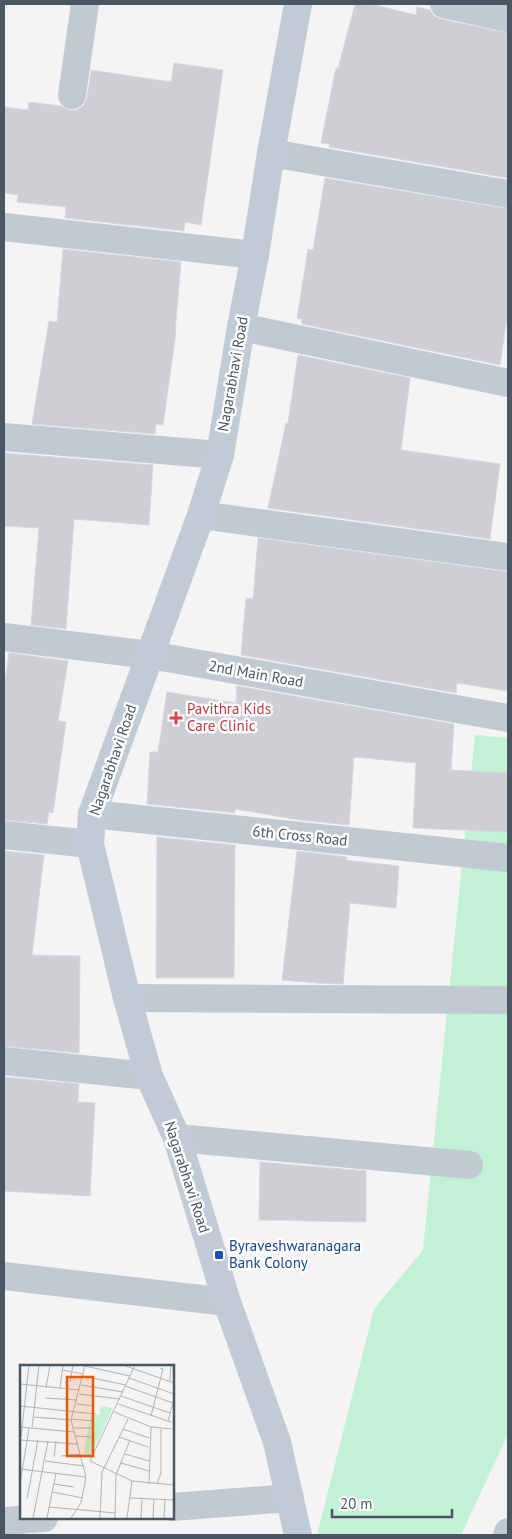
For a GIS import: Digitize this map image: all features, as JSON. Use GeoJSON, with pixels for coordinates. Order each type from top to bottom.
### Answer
{"type":"FeatureCollection","features":[{"type":"Feature","properties":{"kind":"main road","name":"Nagarabhavi Road"},"geometry":{"type":"LineString","coordinates":[[298,4],[255,255],[240,327],[220,455],[201,515],[92,814],[90,844],[127,998],[149,1076],[177,1138],[227,1302],[277,1442],[298,1535]]}},
{"type":"Feature","properties":{"kind":"street"},"geometry":{"type":"LineString","coordinates":[[72,95],[86,4]]}},
{"type":"Feature","properties":{"kind":"street"},"geometry":{"type":"LineString","coordinates":[[444,4],[508,18]]}},
{"type":"Feature","properties":{"kind":"street"},"geometry":{"type":"LineString","coordinates":[[271,153],[508,194]]}},
{"type":"Feature","properties":{"kind":"street"},"geometry":{"type":"LineString","coordinates":[[4,227],[255,255]]}},
{"type":"Feature","properties":{"kind":"street"},"geometry":{"type":"LineString","coordinates":[[240,327],[508,383]]}},
{"type":"Feature","properties":{"kind":"street"},"geometry":{"type":"LineString","coordinates":[[4,437],[220,455]]}},
{"type":"Feature","properties":{"kind":"street"},"geometry":{"type":"LineString","coordinates":[[201,515],[508,557]]}},
{"type":"Feature","properties":{"kind":"street","name":"2nd Main Road"},"geometry":{"type":"LineString","coordinates":[[4,637],[150,655],[508,718]]}},
{"type":"Feature","properties":{"kind":"street","name":"6th Cross Road"},"geometry":{"type":"LineString","coordinates":[[92,814],[508,858]]}},
{"type":"Feature","properties":{"kind":"street"},"geometry":{"type":"LineString","coordinates":[[4,835],[90,844]]}},
{"type":"Feature","properties":{"kind":"street"},"geometry":{"type":"LineString","coordinates":[[127,998],[508,1000]]}},
{"type":"Feature","properties":{"kind":"street"},"geometry":{"type":"LineString","coordinates":[[4,1062],[149,1076]]}},
{"type":"Feature","properties":{"kind":"street"},"geometry":{"type":"LineString","coordinates":[[177,1138],[469,1166]]}},
{"type":"Feature","properties":{"kind":"street"},"geometry":{"type":"LineString","coordinates":[[4,1276],[227,1302]]}},
{"type":"Feature","properties":{"kind":"street"},"geometry":{"type":"LineString","coordinates":[[174,1507],[290,1498]]}},
{"type":"Feature","properties":{"kind":"street"},"geometry":{"type":"LineString","coordinates":[[4,1521],[31,1519]]}},
{"type":"Feature","properties":{"kind":"green space"},"geometry":{"type":"Polygon","coordinates":[[[475,735],[508,738],[508,1434],[461,1535],[317,1535],[374,1309],[423,1250],[475,735]]]}},
{"type":"Feature","properties":{"kind":"building"},"geometry":{"type":"Polygon","coordinates":[[[355,4],[371,4],[416,15],[417,7],[430,10],[434,16],[441,19],[508,33],[508,178],[329,147],[330,144],[321,143],[336,68],[338,69],[355,4]]]}},
{"type":"Feature","properties":{"kind":"building"},"geometry":{"type":"Polygon","coordinates":[[[174,63],[223,70],[201,225],[185,222],[184,231],[65,218],[66,207],[17,202],[18,195],[4,193],[4,107],[28,110],[29,102],[77,110],[84,105],[87,98],[91,70],[171,82],[174,63]]]}},
{"type":"Feature","properties":{"kind":"building"},"geometry":{"type":"Polygon","coordinates":[[[325,178],[508,209],[508,310],[500,365],[302,324],[302,319],[297,318],[308,249],[313,250],[325,178]]]}},
{"type":"Feature","properties":{"kind":"building"},"geometry":{"type":"Polygon","coordinates":[[[63,249],[181,262],[176,332],[163,425],[156,424],[155,434],[32,424],[49,321],[57,322],[63,249]]]}},
{"type":"Feature","properties":{"kind":"building"},"geometry":{"type":"Polygon","coordinates":[[[298,355],[410,378],[401,450],[500,464],[490,539],[268,508],[286,423],[288,423],[298,355]]]}},
{"type":"Feature","properties":{"kind":"building"},"geometry":{"type":"Polygon","coordinates":[[[4,453],[153,465],[149,525],[74,519],[66,629],[31,625],[39,528],[4,526],[4,453]]]}},
{"type":"Feature","properties":{"kind":"building"},"geometry":{"type":"Polygon","coordinates":[[[258,538],[508,572],[508,691],[457,683],[456,693],[241,655],[246,598],[253,599],[258,538]]]}},
{"type":"Feature","properties":{"kind":"building"},"geometry":{"type":"Polygon","coordinates":[[[9,653],[68,661],[58,721],[66,722],[53,813],[49,812],[47,824],[4,820],[4,689],[9,653]]]}},
{"type":"Feature","properties":{"kind":"building"},"geometry":{"type":"Polygon","coordinates":[[[237,686],[454,724],[451,770],[508,773],[508,832],[413,828],[416,763],[354,757],[349,825],[299,820],[235,809],[235,813],[147,804],[150,752],[158,752],[167,692],[236,703],[237,686]]]}},
{"type":"Feature","properties":{"kind":"building"},"geometry":{"type":"Polygon","coordinates":[[[157,837],[235,845],[234,978],[156,978],[157,837]]]}},
{"type":"Feature","properties":{"kind":"building"},"geometry":{"type":"Polygon","coordinates":[[[4,851],[44,855],[32,955],[80,956],[79,1053],[4,1046],[4,851]]]}},
{"type":"Feature","properties":{"kind":"building"},"geometry":{"type":"Polygon","coordinates":[[[297,851],[347,857],[346,860],[399,866],[396,908],[350,903],[343,984],[282,980],[297,851]]]}},
{"type":"Feature","properties":{"kind":"building"},"geometry":{"type":"Polygon","coordinates":[[[4,1077],[79,1084],[78,1102],[95,1103],[90,1196],[4,1191],[4,1077]]]}},
{"type":"Feature","properties":{"kind":"building"},"geometry":{"type":"Polygon","coordinates":[[[260,1162],[366,1171],[366,1222],[259,1220],[260,1162]]]}},
{"type":"Feature","properties":{"kind":"place","name":"Pavithra Kids Care Clinic"},"geometry":{"type":"Point","coordinates":[176,718]}},
{"type":"Feature","properties":{"kind":"place","name":"Byraveshwaranagara Bank Colony"},"geometry":{"type":"Point","coordinates":[219,1255]}}]}
